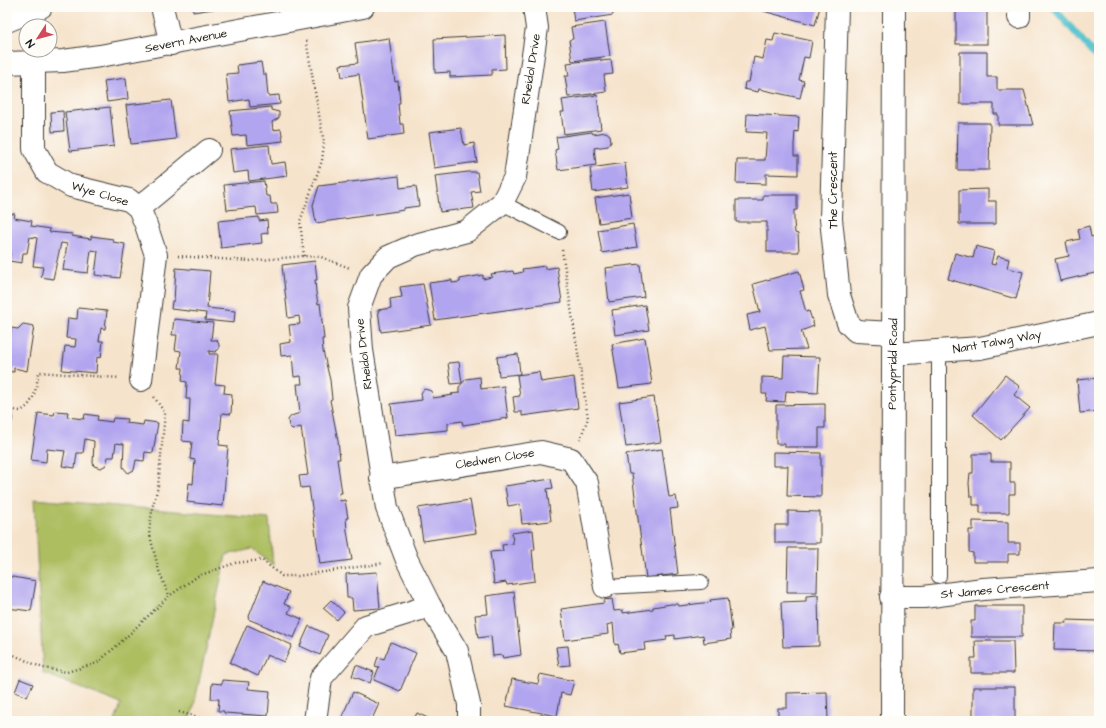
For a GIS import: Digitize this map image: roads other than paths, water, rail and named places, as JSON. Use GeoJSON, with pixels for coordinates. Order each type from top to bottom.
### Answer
{"type":"FeatureCollection","features":[{"type":"Feature","properties":{"kind":"street"},"geometry":{"type":"LineString","coordinates":[[7,21],[41,7]]}},
{"type":"Feature","properties":{"kind":"street"},"geometry":{"type":"LineString","coordinates":[[162,7],[171,44]]}},
{"type":"Feature","properties":{"kind":"street","name":"Severn Avenue"},"geometry":{"type":"LineString","coordinates":[[7,63],[34,63],[100,56],[171,44],[363,7]]}},
{"type":"Feature","properties":{"kind":"street","name":"Rheidol Drive"},"geometry":{"type":"LineString","coordinates":[[469,721],[469,704],[457,651],[430,606],[407,560],[387,508],[381,478],[362,350],[359,308],[371,275],[388,257],[415,245],[467,231],[502,203],[515,177],[537,28],[534,7]]}},
{"type":"Feature","properties":{"kind":"street","name":"The Crescent"},"geometry":{"type":"LineString","coordinates":[[837,7],[831,219],[840,295],[848,323],[856,331],[893,343]]}},
{"type":"Feature","properties":{"kind":"street","name":"Pontypridd Road"},"geometry":{"type":"LineString","coordinates":[[892,721],[894,7]]}},
{"type":"Feature","properties":{"kind":"street","name":"Wye Close"},"geometry":{"type":"LineString","coordinates":[[34,63],[34,149],[47,172],[71,186],[129,200],[139,208],[156,255],[141,380]]}},
{"type":"Feature","properties":{"kind":"street"},"geometry":{"type":"LineString","coordinates":[[139,208],[209,150]]}},
{"type":"Feature","properties":{"kind":"street","name":"Nant Talwg Way"},"geometry":{"type":"LineString","coordinates":[[893,343],[939,352],[980,348],[1099,323]]}},
{"type":"Feature","properties":{"kind":"street","name":"Cledwen Close"},"geometry":{"type":"LineString","coordinates":[[381,478],[541,452],[570,459],[587,483],[605,587]]}},
{"type":"Feature","properties":{"kind":"street","name":"St James Crescent"},"geometry":{"type":"LineString","coordinates":[[892,597],[924,597],[983,589],[1099,582]]}},
{"type":"Feature","properties":{"kind":"street"},"geometry":{"type":"LineString","coordinates":[[315,721],[321,678],[366,626],[430,606]]}},
{"type":"Feature","properties":{"kind":"lane"},"geometry":{"type":"LineString","coordinates":[[502,203],[559,232]]}},
{"type":"Feature","properties":{"kind":"lane"},"geometry":{"type":"LineString","coordinates":[[939,352],[939,576]]}},
{"type":"Feature","properties":{"kind":"lane"},"geometry":{"type":"LineString","coordinates":[[605,587],[701,582]]}},
{"type":"Feature","properties":{"kind":"waterway"},"geometry":{"type":"LineString","coordinates":[[1053,7],[1099,60]]}}]}
